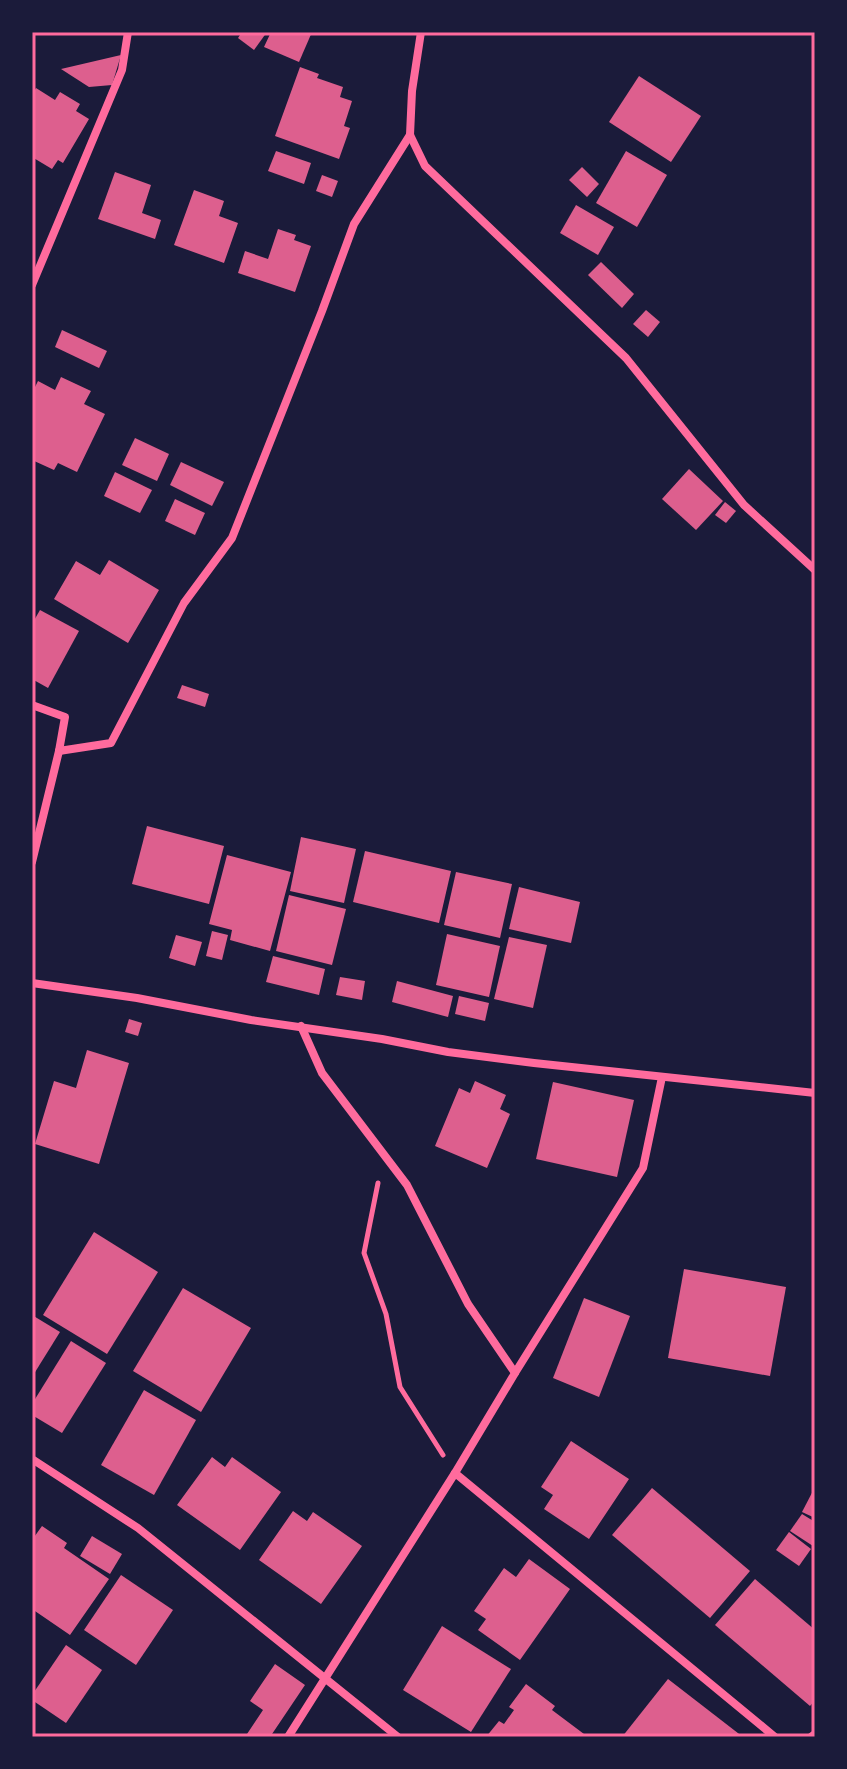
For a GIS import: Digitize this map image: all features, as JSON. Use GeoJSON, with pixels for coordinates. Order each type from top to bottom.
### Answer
{"type":"FeatureCollection","features":[{"type":"Feature","properties":{"kind":"street"},"geometry":{"type":"LineString","coordinates":[[32,285],[122,70],[128,32]]}},
{"type":"Feature","properties":{"kind":"street"},"geometry":{"type":"LineString","coordinates":[[421,32],[412,91],[410,135],[425,166],[626,358],[744,505],[815,570]]}},
{"type":"Feature","properties":{"kind":"street"},"geometry":{"type":"LineString","coordinates":[[59,751],[111,743],[184,603],[232,538],[354,224],[410,135]]}},
{"type":"Feature","properties":{"kind":"street"},"geometry":{"type":"LineString","coordinates":[[32,705],[65,717],[32,862]]}},
{"type":"Feature","properties":{"kind":"street"},"geometry":{"type":"LineString","coordinates":[[32,983],[448,1052],[815,1093]]}},
{"type":"Feature","properties":{"kind":"street"},"geometry":{"type":"LineString","coordinates":[[301,1026],[322,1073],[407,1185],[468,1304],[515,1373]]}},
{"type":"Feature","properties":{"kind":"street"},"geometry":{"type":"LineString","coordinates":[[288,1737],[643,1168],[662,1077]]}},
{"type":"Feature","properties":{"kind":"street"},"geometry":{"type":"LineString","coordinates":[[32,1459],[138,1528],[398,1737]]}},
{"type":"Feature","properties":{"kind":"street"},"geometry":{"type":"LineString","coordinates":[[455,1473],[775,1737]]}},
{"type":"Feature","properties":{"kind":"path"},"geometry":{"type":"LineString","coordinates":[[384,1155],[364,1253],[386,1314],[400,1387],[455,1473]]}},
{"type":"Feature","properties":{"kind":"building"},"geometry":{"type":"Polygon","coordinates":[[[242,32],[267,32],[254,50],[238,38],[242,32]]]}},
{"type":"Feature","properties":{"kind":"building"},"geometry":{"type":"Polygon","coordinates":[[[271,32],[312,32],[299,62],[264,47],[271,32]]]}},
{"type":"Feature","properties":{"kind":"building"},"geometry":{"type":"Polygon","coordinates":[[[121,55],[112,85],[89,87],[61,69],[121,55]]]}},
{"type":"Feature","properties":{"kind":"building"},"geometry":{"type":"Polygon","coordinates":[[[300,67],[319,74],[317,78],[343,87],[340,97],[352,101],[344,126],[350,128],[339,159],[275,136],[300,67]]]}},
{"type":"Feature","properties":{"kind":"building"},"geometry":{"type":"Polygon","coordinates":[[[639,76],[701,116],[671,162],[609,122],[639,76]]]}},
{"type":"Feature","properties":{"kind":"building"},"geometry":{"type":"Polygon","coordinates":[[[36,88],[55,100],[60,92],[80,104],[76,111],[89,119],[63,163],[58,160],[52,169],[32,157],[32,95],[36,88]]]}},
{"type":"Feature","properties":{"kind":"building"},"geometry":{"type":"Polygon","coordinates":[[[276,151],[311,163],[304,184],[268,171],[276,151]]]}},
{"type":"Feature","properties":{"kind":"building"},"geometry":{"type":"Polygon","coordinates":[[[626,151],[667,175],[637,227],[596,203],[626,151]]]}},
{"type":"Feature","properties":{"kind":"building"},"geometry":{"type":"Polygon","coordinates":[[[582,167],[599,184],[587,197],[569,180],[582,167]]]}},
{"type":"Feature","properties":{"kind":"building"},"geometry":{"type":"Polygon","coordinates":[[[115,172],[151,185],[142,213],[161,220],[155,239],[98,219],[115,172]]]}},
{"type":"Feature","properties":{"kind":"building"},"geometry":{"type":"Polygon","coordinates":[[[322,175],[338,181],[332,197],[316,191],[322,175]]]}},
{"type":"Feature","properties":{"kind":"building"},"geometry":{"type":"Polygon","coordinates":[[[194,190],[224,201],[219,216],[238,223],[224,263],[174,245],[194,190]]]}},
{"type":"Feature","properties":{"kind":"building"},"geometry":{"type":"Polygon","coordinates":[[[576,205],[614,227],[598,255],[560,233],[576,205]]]}},
{"type":"Feature","properties":{"kind":"building"},"geometry":{"type":"Polygon","coordinates":[[[278,229],[296,235],[294,240],[311,246],[295,292],[238,273],[245,251],[268,259],[278,229]]]}},
{"type":"Feature","properties":{"kind":"building"},"geometry":{"type":"Polygon","coordinates":[[[601,262],[634,294],[622,308],[588,275],[601,262]]]}},
{"type":"Feature","properties":{"kind":"building"},"geometry":{"type":"Polygon","coordinates":[[[646,310],[660,322],[648,337],[633,324],[646,310]]]}},
{"type":"Feature","properties":{"kind":"building"},"geometry":{"type":"Polygon","coordinates":[[[62,330],[107,351],[99,368],[55,347],[62,330]]]}},
{"type":"Feature","properties":{"kind":"building"},"geometry":{"type":"Polygon","coordinates":[[[61,377],[91,391],[84,404],[105,414],[77,472],[58,463],[54,470],[32,460],[32,393],[38,381],[55,390],[61,377]]]}},
{"type":"Feature","properties":{"kind":"building"},"geometry":{"type":"Polygon","coordinates":[[[135,438],[169,454],[157,481],[122,465],[135,438]]]}},
{"type":"Feature","properties":{"kind":"building"},"geometry":{"type":"Polygon","coordinates":[[[181,462],[224,482],[212,506],[170,485],[181,462]]]}},
{"type":"Feature","properties":{"kind":"building"},"geometry":{"type":"Polygon","coordinates":[[[689,469],[723,501],[696,530],[662,499],[689,469]]]}},
{"type":"Feature","properties":{"kind":"building"},"geometry":{"type":"Polygon","coordinates":[[[115,472],[152,490],[140,513],[104,496],[115,472]]]}},
{"type":"Feature","properties":{"kind":"building"},"geometry":{"type":"Polygon","coordinates":[[[175,499],[205,513],[195,535],[165,521],[175,499]]]}},
{"type":"Feature","properties":{"kind":"building"},"geometry":{"type":"Polygon","coordinates":[[[725,502],[736,511],[726,523],[715,515],[725,502]]]}},
{"type":"Feature","properties":{"kind":"building"},"geometry":{"type":"Polygon","coordinates":[[[109,560],[159,590],[128,643],[54,599],[76,561],[100,575],[109,560]]]}},
{"type":"Feature","properties":{"kind":"building"},"geometry":{"type":"Polygon","coordinates":[[[40,610],[79,631],[48,688],[32,679],[32,624],[40,610]]]}},
{"type":"Feature","properties":{"kind":"building"},"geometry":{"type":"Polygon","coordinates":[[[182,685],[209,694],[205,707],[177,698],[182,685]]]}},
{"type":"Feature","properties":{"kind":"building"},"geometry":{"type":"Polygon","coordinates":[[[147,826],[224,846],[209,904],[132,884],[147,826]]]}},
{"type":"Feature","properties":{"kind":"building"},"geometry":{"type":"Polygon","coordinates":[[[301,837],[356,849],[344,903],[290,891],[301,837]]]}},
{"type":"Feature","properties":{"kind":"building"},"geometry":{"type":"Polygon","coordinates":[[[365,851],[451,871],[439,923],[353,902],[365,851]]]}},
{"type":"Feature","properties":{"kind":"building"},"geometry":{"type":"Polygon","coordinates":[[[227,855],[291,872],[270,951],[230,940],[232,930],[209,924],[227,855]]]}},
{"type":"Feature","properties":{"kind":"building"},"geometry":{"type":"Polygon","coordinates":[[[456,872],[512,884],[500,938],[444,925],[456,872]]]}},
{"type":"Feature","properties":{"kind":"building"},"geometry":{"type":"Polygon","coordinates":[[[519,887],[580,902],[571,943],[509,929],[519,887]]]}},
{"type":"Feature","properties":{"kind":"building"},"geometry":{"type":"Polygon","coordinates":[[[289,895],[346,909],[332,965],[276,951],[289,895]]]}},
{"type":"Feature","properties":{"kind":"building"},"geometry":{"type":"Polygon","coordinates":[[[212,931],[228,935],[222,960],[206,956],[212,931]]]}},
{"type":"Feature","properties":{"kind":"building"},"geometry":{"type":"Polygon","coordinates":[[[447,934],[500,946],[489,997],[436,985],[447,934]]]}},
{"type":"Feature","properties":{"kind":"building"},"geometry":{"type":"Polygon","coordinates":[[[176,935],[202,942],[195,966],[169,958],[176,935]]]}},
{"type":"Feature","properties":{"kind":"building"},"geometry":{"type":"Polygon","coordinates":[[[509,937],[547,945],[533,1008],[494,999],[509,937]]]}},
{"type":"Feature","properties":{"kind":"building"},"geometry":{"type":"Polygon","coordinates":[[[273,956],[325,969],[319,995],[266,982],[273,956]]]}},
{"type":"Feature","properties":{"kind":"building"},"geometry":{"type":"Polygon","coordinates":[[[340,977],[365,981],[362,1000],[336,995],[340,977]]]}},
{"type":"Feature","properties":{"kind":"building"},"geometry":{"type":"Polygon","coordinates":[[[397,981],[453,996],[448,1017],[392,1002],[397,981]]]}},
{"type":"Feature","properties":{"kind":"building"},"geometry":{"type":"Polygon","coordinates":[[[459,996],[489,1003],[485,1021],[455,1014],[459,996]]]}},
{"type":"Feature","properties":{"kind":"building"},"geometry":{"type":"Polygon","coordinates":[[[129,1019],[142,1023],[138,1036],[125,1032],[129,1019]]]}},
{"type":"Feature","properties":{"kind":"building"},"geometry":{"type":"Polygon","coordinates":[[[87,1050],[129,1063],[99,1164],[35,1144],[54,1081],[76,1088],[87,1050]]]}},
{"type":"Feature","properties":{"kind":"building"},"geometry":{"type":"Polygon","coordinates":[[[475,1081],[506,1095],[500,1109],[510,1114],[487,1168],[435,1146],[459,1088],[470,1093],[475,1081]]]}},
{"type":"Feature","properties":{"kind":"building"},"geometry":{"type":"Polygon","coordinates":[[[553,1082],[634,1100],[617,1177],[536,1159],[553,1082]]]}},
{"type":"Feature","properties":{"kind":"building"},"geometry":{"type":"Polygon","coordinates":[[[94,1232],[158,1272],[107,1354],[43,1315],[94,1232]]]}},
{"type":"Feature","properties":{"kind":"building"},"geometry":{"type":"Polygon","coordinates":[[[684,1269],[786,1287],[770,1376],[668,1358],[684,1269]]]}},
{"type":"Feature","properties":{"kind":"building"},"geometry":{"type":"Polygon","coordinates":[[[183,1288],[251,1328],[201,1412],[133,1371],[183,1288]]]}},
{"type":"Feature","properties":{"kind":"building"},"geometry":{"type":"Polygon","coordinates":[[[584,1298],[630,1316],[599,1397],[553,1378],[584,1298]]]}},
{"type":"Feature","properties":{"kind":"building"},"geometry":{"type":"Polygon","coordinates":[[[32,1315],[60,1332],[32,1377],[32,1315]]]}},
{"type":"Feature","properties":{"kind":"building"},"geometry":{"type":"Polygon","coordinates":[[[71,1341],[106,1363],[62,1433],[32,1415],[32,1404],[71,1341]]]}},
{"type":"Feature","properties":{"kind":"building"},"geometry":{"type":"Polygon","coordinates":[[[144,1390],[196,1420],[154,1495],[101,1465],[144,1390]]]}},
{"type":"Feature","properties":{"kind":"building"},"geometry":{"type":"Polygon","coordinates":[[[571,1441],[629,1479],[589,1539],[544,1509],[553,1495],[541,1487],[571,1441]]]}},
{"type":"Feature","properties":{"kind":"building"},"geometry":{"type":"Polygon","coordinates":[[[212,1457],[225,1467],[232,1457],[281,1492],[240,1550],[177,1505],[212,1457]]]}},
{"type":"Feature","properties":{"kind":"building"},"geometry":{"type":"Polygon","coordinates":[[[815,1487],[815,1518],[802,1512],[815,1487]]]}},
{"type":"Feature","properties":{"kind":"building"},"geometry":{"type":"Polygon","coordinates":[[[652,1488],[750,1571],[710,1618],[612,1535],[652,1488]]]}},
{"type":"Feature","properties":{"kind":"building"},"geometry":{"type":"Polygon","coordinates":[[[293,1511],[307,1521],[313,1512],[362,1546],[321,1604],[259,1560],[293,1511]]]}},
{"type":"Feature","properties":{"kind":"building"},"geometry":{"type":"Polygon","coordinates":[[[802,1514],[815,1522],[813,1546],[790,1531],[802,1514]]]}},
{"type":"Feature","properties":{"kind":"building"},"geometry":{"type":"Polygon","coordinates":[[[42,1526],[67,1543],[64,1548],[109,1579],[70,1635],[32,1609],[32,1540],[42,1526]]]}},
{"type":"Feature","properties":{"kind":"building"},"geometry":{"type":"Polygon","coordinates":[[[789,1532],[811,1549],[799,1566],[776,1550],[789,1532]]]}},
{"type":"Feature","properties":{"kind":"building"},"geometry":{"type":"Polygon","coordinates":[[[92,1536],[122,1554],[110,1574],[80,1556],[92,1536]]]}},
{"type":"Feature","properties":{"kind":"building"},"geometry":{"type":"Polygon","coordinates":[[[529,1559],[570,1589],[520,1660],[478,1630],[486,1619],[474,1611],[504,1568],[516,1577],[529,1559]]]}},
{"type":"Feature","properties":{"kind":"building"},"geometry":{"type":"Polygon","coordinates":[[[121,1575],[173,1610],[136,1665],[84,1630],[121,1575]]]}},
{"type":"Feature","properties":{"kind":"building"},"geometry":{"type":"Polygon","coordinates":[[[755,1579],[815,1630],[815,1700],[810,1706],[715,1625],[755,1579]]]}},
{"type":"Feature","properties":{"kind":"building"},"geometry":{"type":"Polygon","coordinates":[[[442,1626],[511,1669],[471,1732],[403,1690],[442,1626]]]}},
{"type":"Feature","properties":{"kind":"building"},"geometry":{"type":"Polygon","coordinates":[[[66,1645],[102,1670],[66,1723],[32,1700],[32,1695],[66,1645]]]}},
{"type":"Feature","properties":{"kind":"building"},"geometry":{"type":"Polygon","coordinates":[[[275,1664],[305,1685],[270,1737],[245,1737],[263,1710],[250,1701],[275,1664]]]}},
{"type":"Feature","properties":{"kind":"building"},"geometry":{"type":"Polygon","coordinates":[[[668,1679],[743,1737],[622,1737],[668,1679]]]}},
{"type":"Feature","properties":{"kind":"building"},"geometry":{"type":"Polygon","coordinates":[[[526,1684],[555,1706],[552,1710],[588,1737],[486,1737],[499,1721],[504,1724],[514,1710],[509,1707],[526,1684]]]}}]}
